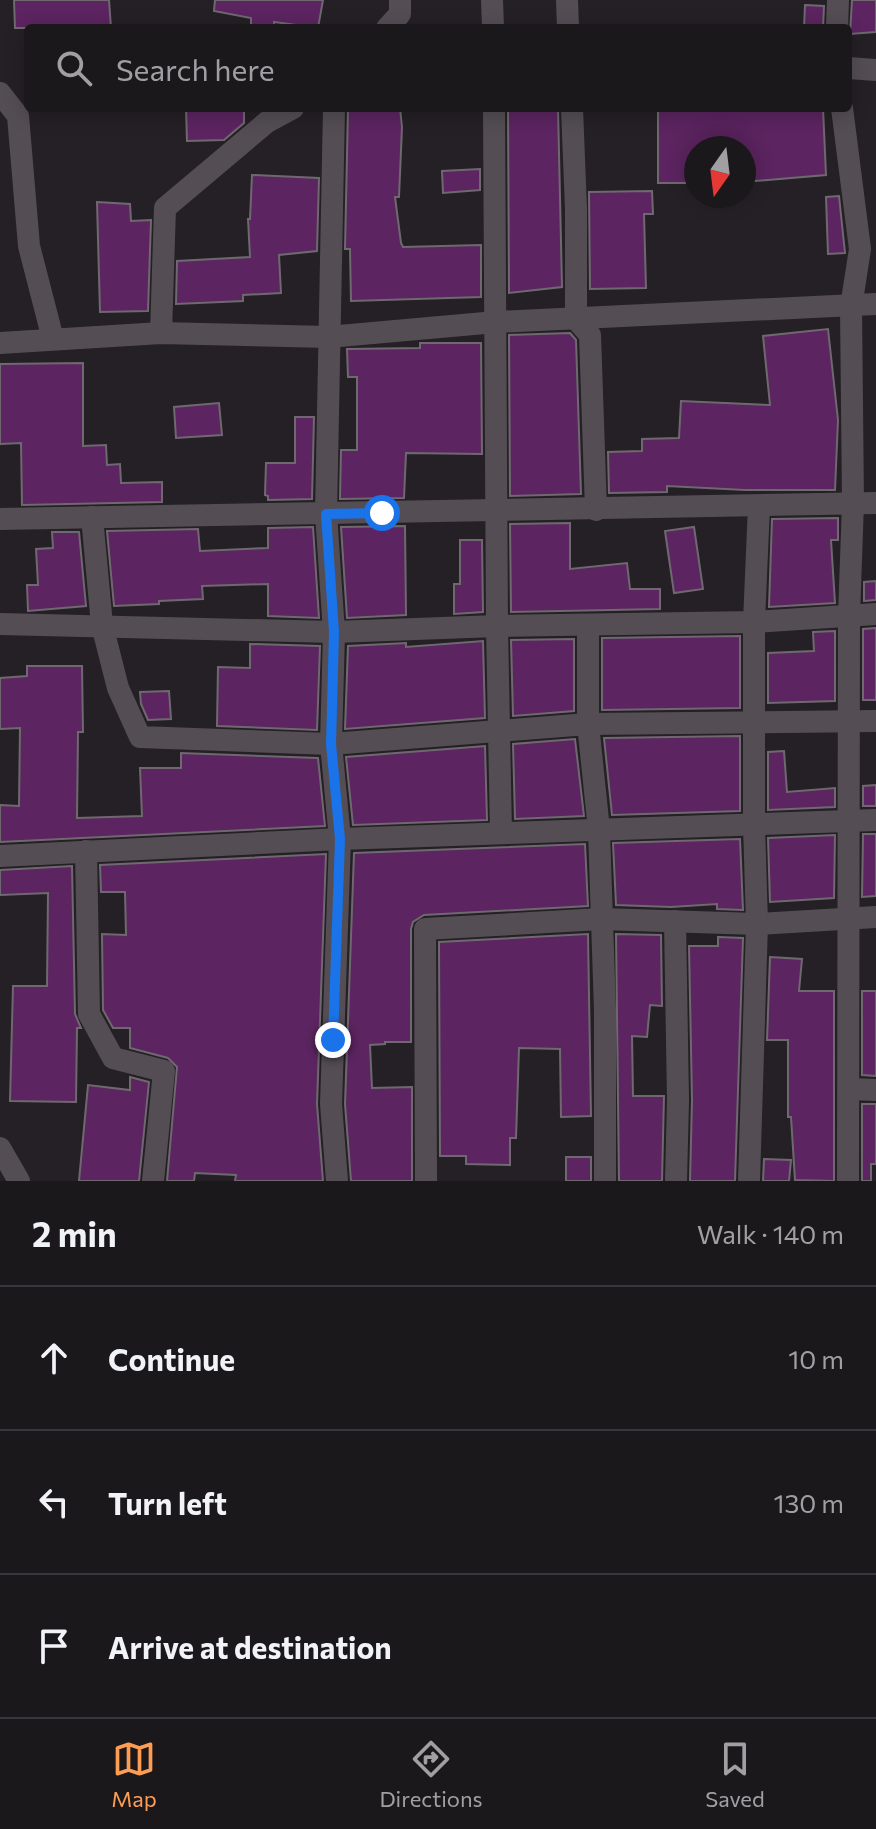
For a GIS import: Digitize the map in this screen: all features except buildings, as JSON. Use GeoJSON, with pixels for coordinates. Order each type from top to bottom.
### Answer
{"type":"FeatureCollection","features":[{"type":"Feature","properties":{"kind":"street"},"geometry":{"type":"LineString","coordinates":[[391,24],[400,14],[400,0]]}},
{"type":"Feature","properties":{"kind":"street"},"geometry":{"type":"LineString","coordinates":[[492,0],[493,24]]}},
{"type":"Feature","properties":{"kind":"street"},"geometry":{"type":"LineString","coordinates":[[567,0],[568,24]]}},
{"type":"Feature","properties":{"kind":"street"},"geometry":{"type":"LineString","coordinates":[[837,24],[838,0]]}},
{"type":"Feature","properties":{"kind":"street"},"geometry":{"type":"LineString","coordinates":[[852,68],[876,70]]}},
{"type":"Feature","properties":{"kind":"street"},"geometry":{"type":"LineString","coordinates":[[0,93],[18,116],[29,246],[53,339]]}},
{"type":"Feature","properties":{"kind":"street"},"geometry":{"type":"LineString","coordinates":[[161,333],[165,208],[267,122],[286,112]]}},
{"type":"Feature","properties":{"kind":"street"},"geometry":{"type":"LineString","coordinates":[[334,112],[326,514],[334,632],[331,744],[340,839],[331,1104],[337,1181]]}},
{"type":"Feature","properties":{"kind":"street"},"geometry":{"type":"LineString","coordinates":[[494,112],[501,833]]}},
{"type":"Feature","properties":{"kind":"street"},"geometry":{"type":"LineString","coordinates":[[572,112],[576,319],[590,335],[596,510]]}},
{"type":"Feature","properties":{"kind":"street"},"geometry":{"type":"LineString","coordinates":[[843,112],[860,249],[851,307],[853,503],[849,616],[848,1181]]}},
{"type":"Feature","properties":{"kind":"street"},"geometry":{"type":"LineString","coordinates":[[0,343],[161,333],[328,337],[496,322],[876,304]]}},
{"type":"Feature","properties":{"kind":"street"},"geometry":{"type":"LineString","coordinates":[[0,519],[876,503]]}},
{"type":"Feature","properties":{"kind":"street"},"geometry":{"type":"LineString","coordinates":[[749,1181],[757,924],[754,622],[759,506]]}},
{"type":"Feature","properties":{"kind":"street"},"geometry":{"type":"LineString","coordinates":[[92,517],[102,625],[118,688],[140,737],[331,744],[588,724],[876,721]]}},
{"type":"Feature","properties":{"kind":"street"},"geometry":{"type":"LineString","coordinates":[[0,624],[334,632],[754,622],[876,614]]}},
{"type":"Feature","properties":{"kind":"street"},"geometry":{"type":"LineString","coordinates":[[588,625],[588,724],[599,830],[605,1011],[605,1181]]}},
{"type":"Feature","properties":{"kind":"street"},"geometry":{"type":"LineString","coordinates":[[0,856],[340,839],[876,820]]}},
{"type":"Feature","properties":{"kind":"street"},"geometry":{"type":"LineString","coordinates":[[86,851],[89,1014],[113,1058],[164,1071],[153,1181]]}},
{"type":"Feature","properties":{"kind":"street"},"geometry":{"type":"LineString","coordinates":[[426,1181],[425,929],[601,919],[757,924],[876,917]]}},
{"type":"Feature","properties":{"kind":"street"},"geometry":{"type":"LineString","coordinates":[[675,921],[676,1181]]}},
{"type":"Feature","properties":{"kind":"street"},"geometry":{"type":"LineString","coordinates":[[849,1089],[876,1090]]}},
{"type":"Feature","properties":{"kind":"street"},"geometry":{"type":"LineString","coordinates":[[0,1148],[19,1181]]}},
{"type":"Feature","properties":{"kind":"route"},"geometry":{"type":"LineString","coordinates":[[333,1040],[340,839],[331,744],[334,632],[326,514],[382,513]]}}]}
